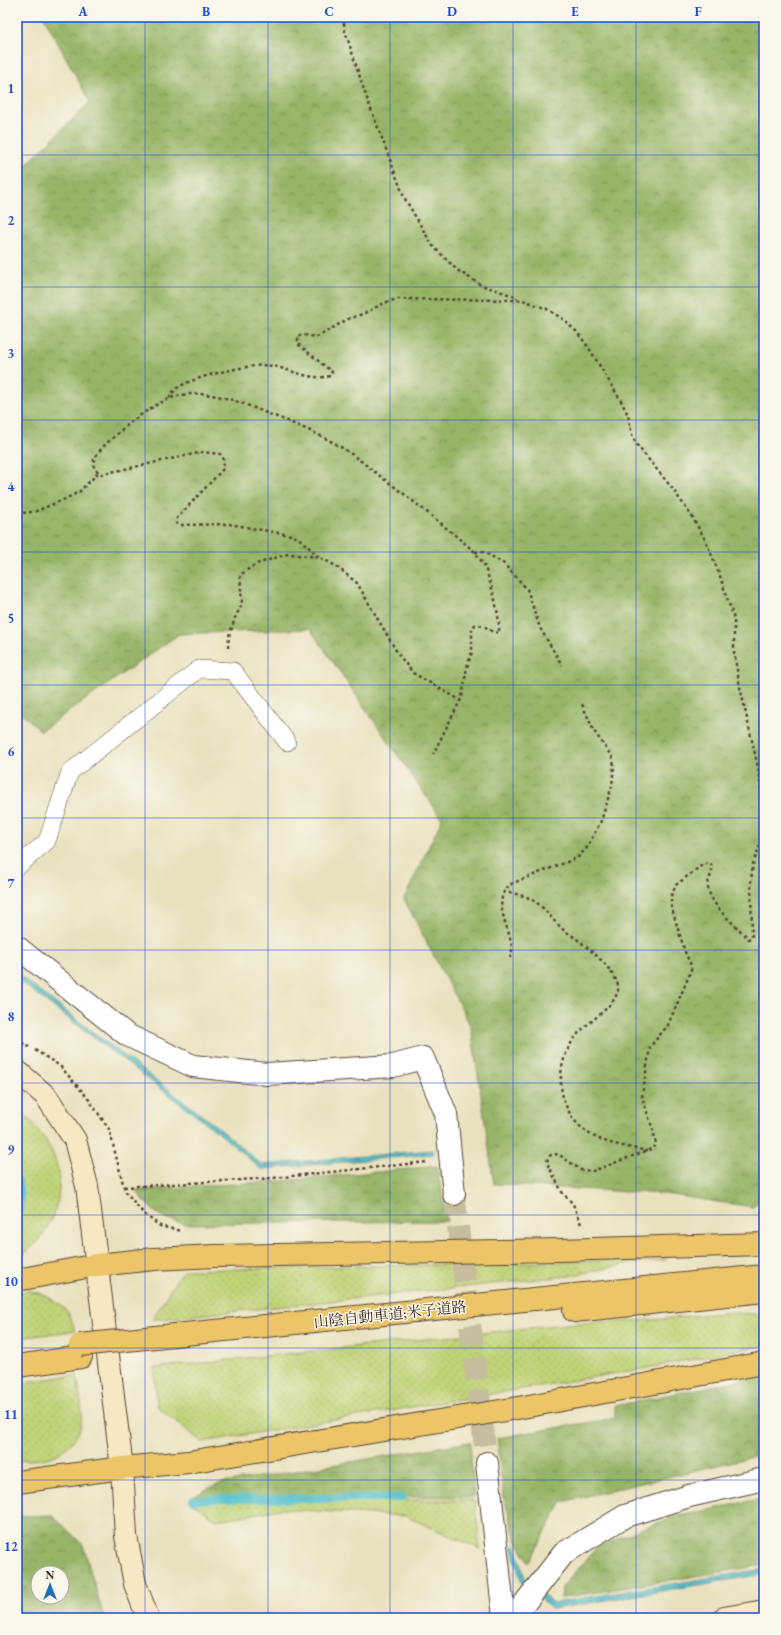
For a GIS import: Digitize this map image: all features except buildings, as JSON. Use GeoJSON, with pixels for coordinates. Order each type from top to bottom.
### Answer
{"type":"FeatureCollection","features":[{"type":"Feature","properties":{"kind":"highway"},"geometry":{"type":"LineString","coordinates":[[17,1280],[97,1265],[154,1259],[215,1256],[559,1250],[764,1244]]}},
{"type":"Feature","properties":{"kind":"highway","name":"山陰自動車道;米子道路"},"geometry":{"type":"LineString","coordinates":[[156,1344],[764,1276]]}},
{"type":"Feature","properties":{"kind":"highway","name":"山陰自動車道;米子道路"},"geometry":{"type":"LineString","coordinates":[[17,1353],[81,1351],[648,1304],[764,1292]]}},
{"type":"Feature","properties":{"kind":"highway","name":"山陰自動車道;米子道路"},"geometry":{"type":"LineString","coordinates":[[17,1366],[81,1351]]}},
{"type":"Feature","properties":{"kind":"highway"},"geometry":{"type":"LineString","coordinates":[[17,1482],[122,1468],[188,1462],[504,1410],[764,1363]]}},
{"type":"Feature","properties":{"kind":"street"},"geometry":{"type":"LineString","coordinates":[[17,947],[127,1035],[193,1066],[266,1074],[393,1066],[424,1058],[446,1114],[454,1194]]}},
{"type":"Feature","properties":{"kind":"street"},"geometry":{"type":"LineString","coordinates":[[17,1071],[46,1096],[75,1140],[87,1186],[122,1468],[126,1536],[135,1584],[148,1618]]}},
{"type":"Feature","properties":{"kind":"street"},"geometry":{"type":"LineString","coordinates":[[487,1463],[504,1618]]}},
{"type":"Feature","properties":{"kind":"street"},"geometry":{"type":"LineString","coordinates":[[513,1618],[564,1553],[625,1516],[689,1496],[764,1479]]}},
{"type":"Feature","properties":{"kind":"street"},"geometry":{"type":"LineString","coordinates":[[724,1618],[764,1611]]}},
{"type":"Feature","properties":{"kind":"lane"},"geometry":{"type":"LineString","coordinates":[[17,867],[47,840],[70,772],[199,669],[234,671],[287,742]]}},
{"type":"Feature","properties":{"kind":"path"},"geometry":{"type":"LineString","coordinates":[[342,17],[345,32],[368,101],[401,190],[432,245],[457,270],[481,285],[511,295],[517,298],[517,300]]}},
{"type":"Feature","properties":{"kind":"path"},"geometry":{"type":"LineString","coordinates":[[168,399],[175,389],[186,383],[238,369],[261,365],[273,366],[311,376],[330,376],[332,372],[298,344],[298,336],[303,335],[317,337],[348,319],[364,313],[384,302],[397,299],[523,300],[547,309],[563,319],[577,332],[589,348],[621,401],[628,415],[632,435],[636,444],[672,488],[691,515],[705,539],[719,573],[734,618],[734,652],[740,687],[759,772],[764,815],[762,842],[753,864],[750,880],[752,938],[749,939],[720,910],[712,897],[708,886],[713,871],[713,866],[710,863],[702,865],[696,869],[676,886],[673,892],[671,906],[685,952],[691,965],[691,971],[668,1025],[650,1047],[642,1097],[656,1144],[654,1148],[647,1152],[593,1171],[581,1170],[558,1154],[548,1157],[547,1163],[551,1173],[562,1192],[573,1204],[582,1227]]}},
{"type":"Feature","properties":{"kind":"path"},"geometry":{"type":"LineString","coordinates":[[433,754],[460,700],[467,667],[472,652],[472,628],[474,625],[484,626],[493,632],[499,633],[496,607],[489,582],[483,564],[474,552],[402,492],[340,446],[324,437],[228,398],[214,395],[196,394],[168,399],[159,403],[122,430],[95,455],[94,462],[98,472],[102,474],[204,452],[220,454],[223,458],[224,468],[177,518],[176,523],[229,524],[291,535],[301,540],[320,557],[336,566],[357,583],[398,654],[413,673],[460,700]]}},
{"type":"Feature","properties":{"kind":"path"},"geometry":{"type":"LineString","coordinates":[[17,512],[34,512],[63,500],[79,492],[100,472]]}},
{"type":"Feature","properties":{"kind":"path"},"geometry":{"type":"LineString","coordinates":[[474,552],[484,552],[503,563],[528,589],[540,628],[562,665]]}},
{"type":"Feature","properties":{"kind":"path"},"geometry":{"type":"LineString","coordinates":[[226,670],[229,636],[235,618],[242,604],[240,574],[256,564],[288,554],[320,557]]}},
{"type":"Feature","properties":{"kind":"path"},"geometry":{"type":"LineString","coordinates":[[510,958],[512,950],[502,914],[503,892],[513,883],[577,858],[586,849],[601,821],[612,786],[614,765],[612,757],[594,731],[581,702]]}},
{"type":"Feature","properties":{"kind":"path"},"geometry":{"type":"LineString","coordinates":[[503,892],[527,897],[537,903],[563,930],[578,939],[606,965],[618,984],[618,990],[615,997],[602,1012],[577,1035],[567,1052],[560,1086],[563,1099],[576,1124],[597,1138],[647,1152]]}},
{"type":"Feature","properties":{"kind":"path"},"geometry":{"type":"LineString","coordinates":[[17,1040],[60,1066],[87,1097],[109,1129],[124,1187],[143,1213],[160,1226],[184,1232]]}},
{"type":"Feature","properties":{"kind":"path"},"geometry":{"type":"LineString","coordinates":[[124,1187],[272,1178],[450,1160]]}},
{"type":"Feature","properties":{"kind":"green space"},"geometry":{"type":"Polygon","coordinates":[[[44,17],[764,17],[764,1196],[753,1207],[665,1194],[494,1184],[471,1027],[404,899],[442,819],[310,629],[179,634],[41,731],[17,709],[17,174],[90,102],[44,17]]]}},
{"type":"Feature","properties":{"kind":"green space"},"geometry":{"type":"Polygon","coordinates":[[[17,1107],[37,1128],[48,1144],[56,1162],[59,1184],[58,1197],[51,1221],[36,1242],[17,1258],[17,1107]]]}},
{"type":"Feature","properties":{"kind":"green space"},"geometry":{"type":"Polygon","coordinates":[[[437,1166],[447,1221],[184,1224],[161,1216],[146,1203],[136,1190],[281,1181],[437,1166]]]}},
{"type":"Feature","properties":{"kind":"green space"},"geometry":{"type":"Polygon","coordinates":[[[666,1258],[666,1260],[627,1264],[568,1276],[152,1320],[180,1274],[185,1270],[565,1262],[666,1258]]]}},
{"type":"Feature","properties":{"kind":"green space"},"geometry":{"type":"Polygon","coordinates":[[[31,1290],[31,1292],[37,1292],[62,1306],[69,1315],[75,1331],[17,1338],[17,1293],[31,1290]]]}},
{"type":"Feature","properties":{"kind":"green space"},"geometry":{"type":"Polygon","coordinates":[[[721,1313],[764,1314],[764,1345],[648,1368],[202,1442],[157,1406],[154,1368],[576,1323],[652,1320],[721,1313]]]}},
{"type":"Feature","properties":{"kind":"green space"},"geometry":{"type":"Polygon","coordinates":[[[77,1375],[82,1412],[80,1429],[74,1439],[61,1452],[51,1457],[17,1460],[17,1383],[77,1375]]]}},
{"type":"Feature","properties":{"kind":"green space"},"geometry":{"type":"Polygon","coordinates":[[[764,1375],[764,1454],[562,1502],[529,1563],[516,1540],[504,1498],[497,1438],[615,1418],[615,1406],[764,1375]]]}},
{"type":"Feature","properties":{"kind":"green space"},"geometry":{"type":"Polygon","coordinates":[[[470,1442],[474,1497],[194,1496],[223,1483],[470,1442]]]}},
{"type":"Feature","properties":{"kind":"green space"},"geometry":{"type":"Polygon","coordinates":[[[764,1498],[764,1565],[561,1598],[562,1587],[598,1546],[670,1518],[764,1498]]]}},
{"type":"Feature","properties":{"kind":"green space"},"geometry":{"type":"Polygon","coordinates":[[[212,1500],[472,1500],[472,1502],[475,1502],[480,1549],[405,1516],[282,1509],[217,1520],[191,1502],[212,1500]]]}},
{"type":"Feature","properties":{"kind":"green space"},"geometry":{"type":"Polygon","coordinates":[[[52,1515],[83,1545],[104,1618],[17,1618],[17,1516],[52,1515]]]}},
{"type":"Feature","properties":{"kind":"water"},"geometry":{"type":"Polygon","coordinates":[[[17,974],[221,1130],[262,1165],[433,1150],[434,1154],[261,1169],[219,1133],[17,979],[17,974]]]}},
{"type":"Feature","properties":{"kind":"water"},"geometry":{"type":"Polygon","coordinates":[[[516,1546],[526,1582],[554,1603],[764,1569],[764,1574],[552,1609],[522,1584],[511,1547],[516,1546]]]}},
{"type":"Feature","properties":{"kind":"waterway"},"geometry":{"type":"LineString","coordinates":[[17,1179],[20,1198],[18,1218]]}},
{"type":"Feature","properties":{"kind":"waterway"},"geometry":{"type":"LineString","coordinates":[[193,1500],[402,1498]]}},
{"type":"Feature","properties":{"kind":"tunnel"},"geometry":{"type":"LineString","coordinates":[[454,1194],[487,1463]]}}]}
